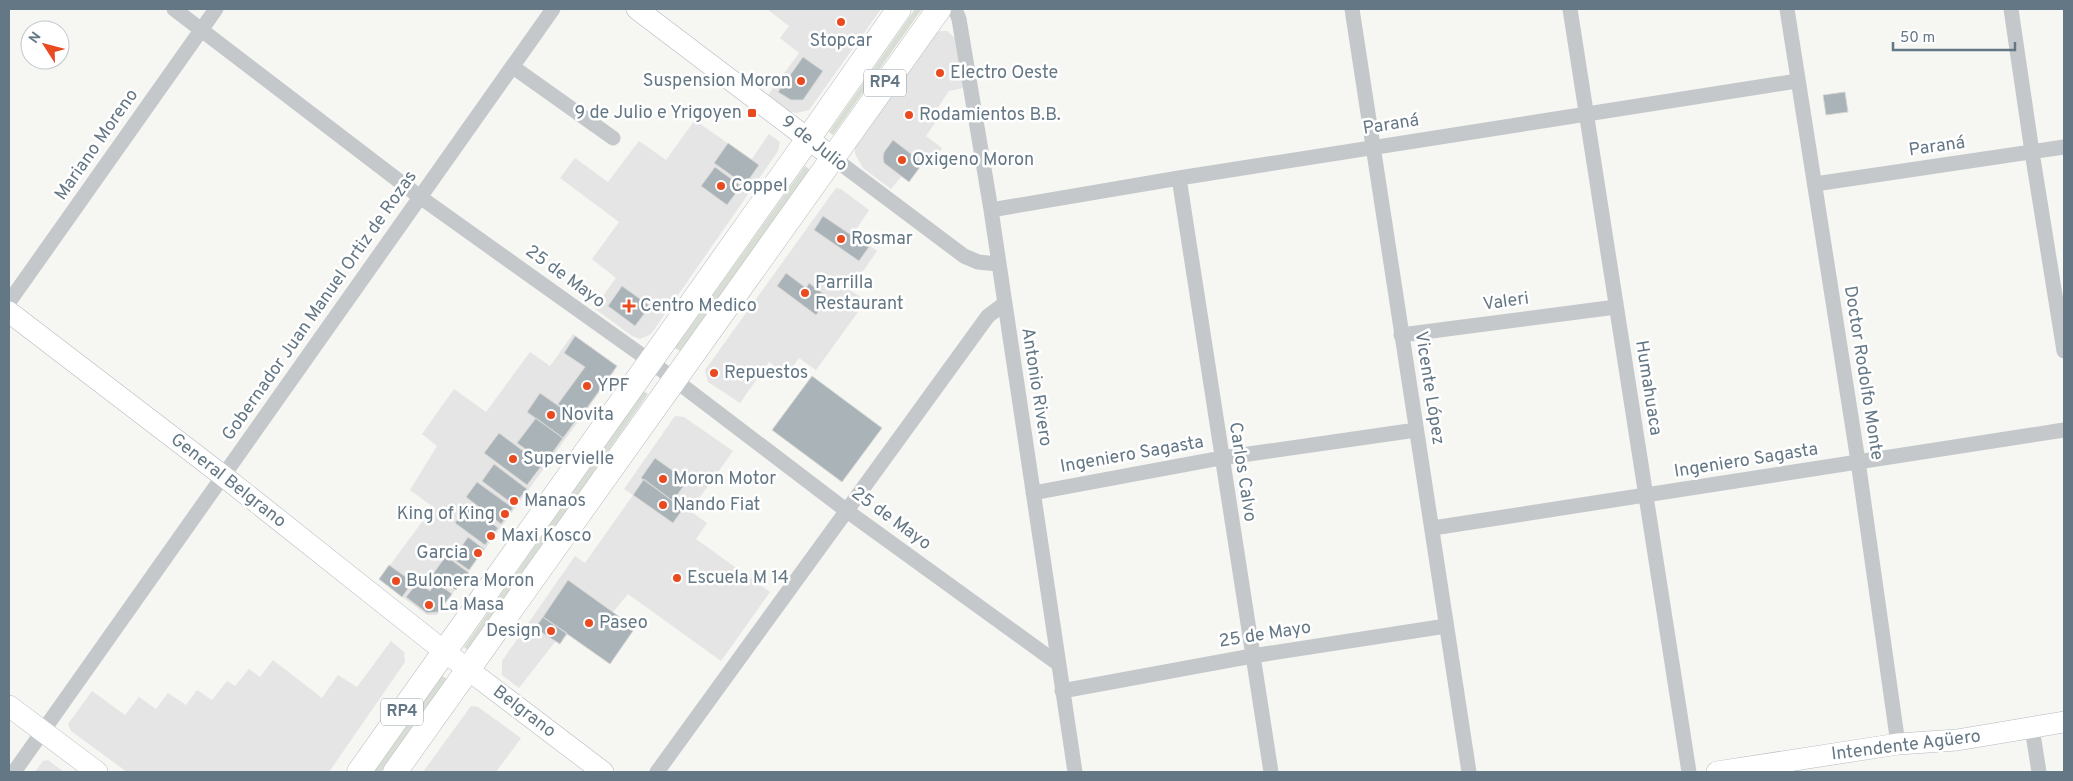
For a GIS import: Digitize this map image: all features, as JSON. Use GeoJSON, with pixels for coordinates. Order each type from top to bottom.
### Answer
{"type":"FeatureCollection","features":[{"type":"Feature","properties":{"kind":"main road","name":"RP4"},"geometry":{"type":"LineString","coordinates":[[359,772],[899,9]]}},
{"type":"Feature","properties":{"kind":"main road","name":"RP4"},"geometry":{"type":"LineString","coordinates":[[395,772],[939,9]]}},
{"type":"Feature","properties":{"kind":"street","name":"25 de Mayo"},"geometry":{"type":"LineString","coordinates":[[174,9],[420,197],[650,361],[848,511],[1057,663]]}},
{"type":"Feature","properties":{"kind":"street","name":"Mariano Moreno"},"geometry":{"type":"LineString","coordinates":[[9,302],[216,9]]}},
{"type":"Feature","properties":{"kind":"street","name":"Gobernador Juan Manuel Ortiz de Rozas"},"geometry":{"type":"LineString","coordinates":[[14,772],[553,9]]}},
{"type":"Feature","properties":{"kind":"street","name":"9 de Julio"},"geometry":{"type":"LineString","coordinates":[[637,9],[964,256],[978,262],[998,264]]}},
{"type":"Feature","properties":{"kind":"street","name":"Antonio Rivero"},"geometry":{"type":"LineString","coordinates":[[956,9],[991,210],[1057,663],[1075,772]]}},
{"type":"Feature","properties":{"kind":"street","name":"Vicente López"},"geometry":{"type":"LineString","coordinates":[[1352,9],[1469,772]]}},
{"type":"Feature","properties":{"kind":"street","name":"Humahuaca"},"geometry":{"type":"LineString","coordinates":[[1570,9],[1689,772]]}},
{"type":"Feature","properties":{"kind":"street","name":"Doctor Rodolfo Monte"},"geometry":{"type":"LineString","coordinates":[[1787,9],[1858,461],[1898,744]]}},
{"type":"Feature","properties":{"kind":"street"},"geometry":{"type":"LineString","coordinates":[[2011,9],[2064,351]]}},
{"type":"Feature","properties":{"kind":"street"},"geometry":{"type":"LineString","coordinates":[[513,67],[613,138]]}},
{"type":"Feature","properties":{"kind":"street","name":"Paraná"},"geometry":{"type":"LineString","coordinates":[[991,210],[1179,178],[1797,81]]}},
{"type":"Feature","properties":{"kind":"street","name":"Paraná"},"geometry":{"type":"LineString","coordinates":[[1815,184],[2064,147]]}},
{"type":"Feature","properties":{"kind":"street","name":"Carlos Calvo"},"geometry":{"type":"LineString","coordinates":[[1179,178],[1271,772]]}},
{"type":"Feature","properties":{"kind":"street"},"geometry":{"type":"LineString","coordinates":[[657,772],[988,316],[1004,304]]}},
{"type":"Feature","properties":{"kind":"street","name":"Valeri"},"geometry":{"type":"LineString","coordinates":[[1401,335],[1616,306]]}},
{"type":"Feature","properties":{"kind":"street","name":"General Belgrano"},"geometry":{"type":"LineString","coordinates":[[9,312],[222,475],[445,652]]}},
{"type":"Feature","properties":{"kind":"street","name":"Ingeniero Sagasta"},"geometry":{"type":"LineString","coordinates":[[1033,493],[1221,458],[1416,430]]}},
{"type":"Feature","properties":{"kind":"street","name":"Ingeniero Sagasta"},"geometry":{"type":"LineString","coordinates":[[1433,528],[2064,430]]}},
{"type":"Feature","properties":{"kind":"street","name":"25 de Mayo"},"geometry":{"type":"LineString","coordinates":[[1062,690],[1252,656],[1446,626]]}},
{"type":"Feature","properties":{"kind":"street","name":"Belgrano"},"geometry":{"type":"LineString","coordinates":[[445,652],[603,772]]}},
{"type":"Feature","properties":{"kind":"street"},"geometry":{"type":"LineString","coordinates":[[9,706],[98,772]]}},
{"type":"Feature","properties":{"kind":"street","name":"Intendente Agüero"},"geometry":{"type":"LineString","coordinates":[[1717,772],[1780,767],[1898,744],[1956,740],[2064,722]]}},
{"type":"Feature","properties":{"kind":"street"},"geometry":{"type":"LineString","coordinates":[[2032,728],[2039,772]]}},
{"type":"Feature","properties":{"kind":"shaded area"},"geometry":{"type":"Polygon","coordinates":[[[767,9],[881,9],[809,110],[796,113],[789,111],[768,95],[799,53],[780,38],[789,26],[767,9]]]}},
{"type":"Feature","properties":{"kind":"shaded area"},"geometry":{"type":"Polygon","coordinates":[[[915,9],[922,9],[833,135],[829,132],[915,9]]]}},
{"type":"Feature","properties":{"kind":"shaded area"},"geometry":{"type":"Polygon","coordinates":[[[940,31],[947,31],[957,40],[963,88],[949,91],[934,113],[939,117],[926,136],[942,148],[928,168],[915,160],[891,189],[863,168],[855,154],[855,146],[935,34],[940,31]]]}},
{"type":"Feature","properties":{"kind":"shaded area"},"geometry":{"type":"Polygon","coordinates":[[[695,120],[751,160],[769,134],[780,142],[778,151],[651,334],[640,339],[632,336],[594,308],[616,278],[592,259],[619,222],[560,178],[575,158],[608,182],[639,141],[666,160],[695,120]]]}},
{"type":"Feature","properties":{"kind":"shaded area"},"geometry":{"type":"Polygon","coordinates":[[[805,166],[810,170],[680,351],[675,348],[805,166]]]}},
{"type":"Feature","properties":{"kind":"shaded area"},"geometry":{"type":"Polygon","coordinates":[[[836,188],[841,189],[869,210],[853,234],[877,251],[850,290],[866,301],[816,370],[799,358],[787,375],[769,362],[740,403],[708,382],[705,370],[836,188]]]}},
{"type":"Feature","properties":{"kind":"shaded area"},"geometry":{"type":"Polygon","coordinates":[[[573,334],[612,363],[615,371],[437,615],[427,615],[379,580],[433,507],[410,490],[437,446],[422,434],[454,389],[486,412],[530,352],[550,366],[573,334]]]}},
{"type":"Feature","properties":{"kind":"shaded area"},"geometry":{"type":"Polygon","coordinates":[[[643,391],[648,394],[469,651],[464,647],[643,391]]]}},
{"type":"Feature","properties":{"kind":"shaded area"},"geometry":{"type":"Polygon","coordinates":[[[675,416],[684,417],[733,451],[690,511],[707,523],[696,539],[770,592],[721,661],[628,594],[613,612],[635,628],[610,664],[568,634],[560,644],[555,642],[519,688],[502,675],[502,661],[575,556],[585,563],[633,495],[624,489],[675,416]]]}},
{"type":"Feature","properties":{"kind":"shaded area"},"geometry":{"type":"Polygon","coordinates":[[[391,641],[404,652],[405,662],[329,772],[127,772],[71,731],[68,724],[92,691],[125,715],[139,697],[156,709],[168,693],[186,705],[197,690],[212,700],[227,681],[235,686],[249,669],[260,677],[273,660],[322,698],[338,675],[357,687],[391,641]]]}},
{"type":"Feature","properties":{"kind":"shaded area"},"geometry":{"type":"Polygon","coordinates":[[[442,676],[447,679],[381,772],[374,772],[442,676]]]}},
{"type":"Feature","properties":{"kind":"shaded area"},"geometry":{"type":"Polygon","coordinates":[[[471,706],[478,707],[521,738],[496,772],[423,772],[471,706]]]}},
{"type":"Feature","properties":{"kind":"shaded area"},"geometry":{"type":"Polygon","coordinates":[[[48,760],[64,772],[35,772],[43,761],[48,760]]]}},
{"type":"Feature","properties":{"kind":"building","name":"Suspension Moron"},"geometry":{"type":"Polygon","coordinates":[[[803,57],[823,71],[803,100],[791,100],[778,92],[803,57]]]}},
{"type":"Feature","properties":{"kind":"building"},"geometry":{"type":"Polygon","coordinates":[[[1845,92],[1848,112],[1826,115],[1823,95],[1845,92]]]}},
{"type":"Feature","properties":{"kind":"building","name":"Oxigeno Moron"},"geometry":{"type":"Polygon","coordinates":[[[893,140],[923,163],[909,182],[884,163],[884,152],[893,140]]]}},
{"type":"Feature","properties":{"kind":"building"},"geometry":{"type":"Polygon","coordinates":[[[728,143],[759,165],[745,185],[714,163],[728,143]]]}},
{"type":"Feature","properties":{"kind":"building","name":"Coppel"},"geometry":{"type":"Polygon","coordinates":[[[715,167],[741,186],[727,205],[701,186],[715,167]]]}},
{"type":"Feature","properties":{"kind":"building","name":"Rosmar"},"geometry":{"type":"Polygon","coordinates":[[[823,216],[869,247],[859,261],[814,230],[823,216]]]}},
{"type":"Feature","properties":{"kind":"building","name":"Parrilla Restaurant"},"geometry":{"type":"Polygon","coordinates":[[[786,273],[806,288],[809,283],[829,298],[816,315],[777,286],[786,273]]]}},
{"type":"Feature","properties":{"kind":"building","name":"Centro Medico"},"geometry":{"type":"Polygon","coordinates":[[[622,286],[650,306],[635,326],[608,306],[622,286]]]}},
{"type":"Feature","properties":{"kind":"building","name":"YPF"},"geometry":{"type":"Polygon","coordinates":[[[575,336],[617,366],[579,419],[558,404],[585,367],[564,353],[575,336]]]}},
{"type":"Feature","properties":{"kind":"building"},"geometry":{"type":"Polygon","coordinates":[[[812,376],[882,428],[842,482],[772,430],[812,376]]]}},
{"type":"Feature","properties":{"kind":"building","name":"Novita"},"geometry":{"type":"Polygon","coordinates":[[[540,393],[577,419],[563,438],[527,412],[540,393]]]}},
{"type":"Feature","properties":{"kind":"building"},"geometry":{"type":"Polygon","coordinates":[[[536,418],[563,438],[545,463],[517,443],[536,418]]]}},
{"type":"Feature","properties":{"kind":"building","name":"Supervielle"},"geometry":{"type":"Polygon","coordinates":[[[499,433],[542,465],[527,485],[484,453],[499,433]]]}},
{"type":"Feature","properties":{"kind":"building","name":"Moron Motor"},"geometry":{"type":"Polygon","coordinates":[[[655,458],[687,481],[673,501],[641,478],[655,458]]]}},
{"type":"Feature","properties":{"kind":"building"},"geometry":{"type":"Polygon","coordinates":[[[494,464],[527,489],[514,505],[482,481],[494,464]]]}},
{"type":"Feature","properties":{"kind":"building","name":"Nando Fiat"},"geometry":{"type":"Polygon","coordinates":[[[644,479],[683,509],[673,523],[633,495],[644,479]]]}},
{"type":"Feature","properties":{"kind":"building"},"geometry":{"type":"Polygon","coordinates":[[[477,482],[513,508],[501,524],[466,497],[477,482]]]}},
{"type":"Feature","properties":{"kind":"building"},"geometry":{"type":"Polygon","coordinates":[[[468,505],[498,528],[485,545],[455,523],[468,505]]]}},
{"type":"Feature","properties":{"kind":"building"},"geometry":{"type":"Polygon","coordinates":[[[468,537],[484,549],[469,570],[453,559],[468,537]]]}},
{"type":"Feature","properties":{"kind":"building"},"geometry":{"type":"Polygon","coordinates":[[[446,556],[469,573],[456,590],[433,574],[446,556]]]}},
{"type":"Feature","properties":{"kind":"building","name":"Bulonera Moron"},"geometry":{"type":"Polygon","coordinates":[[[389,565],[413,582],[402,597],[379,579],[389,565]]]}},
{"type":"Feature","properties":{"kind":"building","name":"Paseo"},"geometry":{"type":"Polygon","coordinates":[[[568,580],[635,628],[610,664],[543,617],[568,580]]]}},
{"type":"Feature","properties":{"kind":"building","name":"La Masa"},"geometry":{"type":"Polygon","coordinates":[[[418,582],[430,591],[436,582],[452,594],[438,612],[427,613],[406,597],[418,582]]]}},
{"type":"Feature","properties":{"kind":"building","name":"Design"},"geometry":{"type":"Polygon","coordinates":[[[543,617],[567,633],[560,644],[535,628],[543,617]]]}},
{"type":"Feature","properties":{"kind":"place","name":"Stopcar"},"geometry":{"type":"Point","coordinates":[841,22]}},
{"type":"Feature","properties":{"kind":"place","name":"Electro Oeste"},"geometry":{"type":"Point","coordinates":[940,73]}},
{"type":"Feature","properties":{"kind":"place","name":"Suspension Moron"},"geometry":{"type":"Point","coordinates":[801,81]}},
{"type":"Feature","properties":{"kind":"place","name":"9 de Julio e Yrigoyen"},"geometry":{"type":"Point","coordinates":[752,113]}},
{"type":"Feature","properties":{"kind":"place","name":"Rodamientos B.B."},"geometry":{"type":"Point","coordinates":[909,115]}},
{"type":"Feature","properties":{"kind":"place","name":"Oxigeno Moron"},"geometry":{"type":"Point","coordinates":[902,160]}},
{"type":"Feature","properties":{"kind":"place","name":"Coppel"},"geometry":{"type":"Point","coordinates":[721,186]}},
{"type":"Feature","properties":{"kind":"place","name":"Rosmar"},"geometry":{"type":"Point","coordinates":[841,239]}},
{"type":"Feature","properties":{"kind":"place","name":"Parrilla Restaurant"},"geometry":{"type":"Point","coordinates":[805,293]}},
{"type":"Feature","properties":{"kind":"place","name":"Centro Medico"},"geometry":{"type":"Point","coordinates":[629,306]}},
{"type":"Feature","properties":{"kind":"place","name":"Repuestos"},"geometry":{"type":"Point","coordinates":[714,373]}},
{"type":"Feature","properties":{"kind":"place","name":"YPF"},"geometry":{"type":"Point","coordinates":[587,386]}},
{"type":"Feature","properties":{"kind":"place","name":"Novita"},"geometry":{"type":"Point","coordinates":[551,415]}},
{"type":"Feature","properties":{"kind":"place","name":"Supervielle"},"geometry":{"type":"Point","coordinates":[513,459]}},
{"type":"Feature","properties":{"kind":"place","name":"Moron Motor"},"geometry":{"type":"Point","coordinates":[663,479]}},
{"type":"Feature","properties":{"kind":"place","name":"Manaos"},"geometry":{"type":"Point","coordinates":[514,501]}},
{"type":"Feature","properties":{"kind":"place","name":"Nando Fiat"},"geometry":{"type":"Point","coordinates":[663,505]}},
{"type":"Feature","properties":{"kind":"place","name":"King of King"},"geometry":{"type":"Point","coordinates":[505,514]}},
{"type":"Feature","properties":{"kind":"place","name":"Maxi Kosco"},"geometry":{"type":"Point","coordinates":[491,536]}},
{"type":"Feature","properties":{"kind":"place","name":"Garcia"},"geometry":{"type":"Point","coordinates":[478,553]}},
{"type":"Feature","properties":{"kind":"place","name":"Escuela M 14"},"geometry":{"type":"Point","coordinates":[677,578]}},
{"type":"Feature","properties":{"kind":"place","name":"Bulonera Moron"},"geometry":{"type":"Point","coordinates":[396,581]}},
{"type":"Feature","properties":{"kind":"place","name":"La Masa"},"geometry":{"type":"Point","coordinates":[429,605]}},
{"type":"Feature","properties":{"kind":"place","name":"Paseo"},"geometry":{"type":"Point","coordinates":[589,623]}},
{"type":"Feature","properties":{"kind":"place","name":"Design"},"geometry":{"type":"Point","coordinates":[551,631]}}]}
